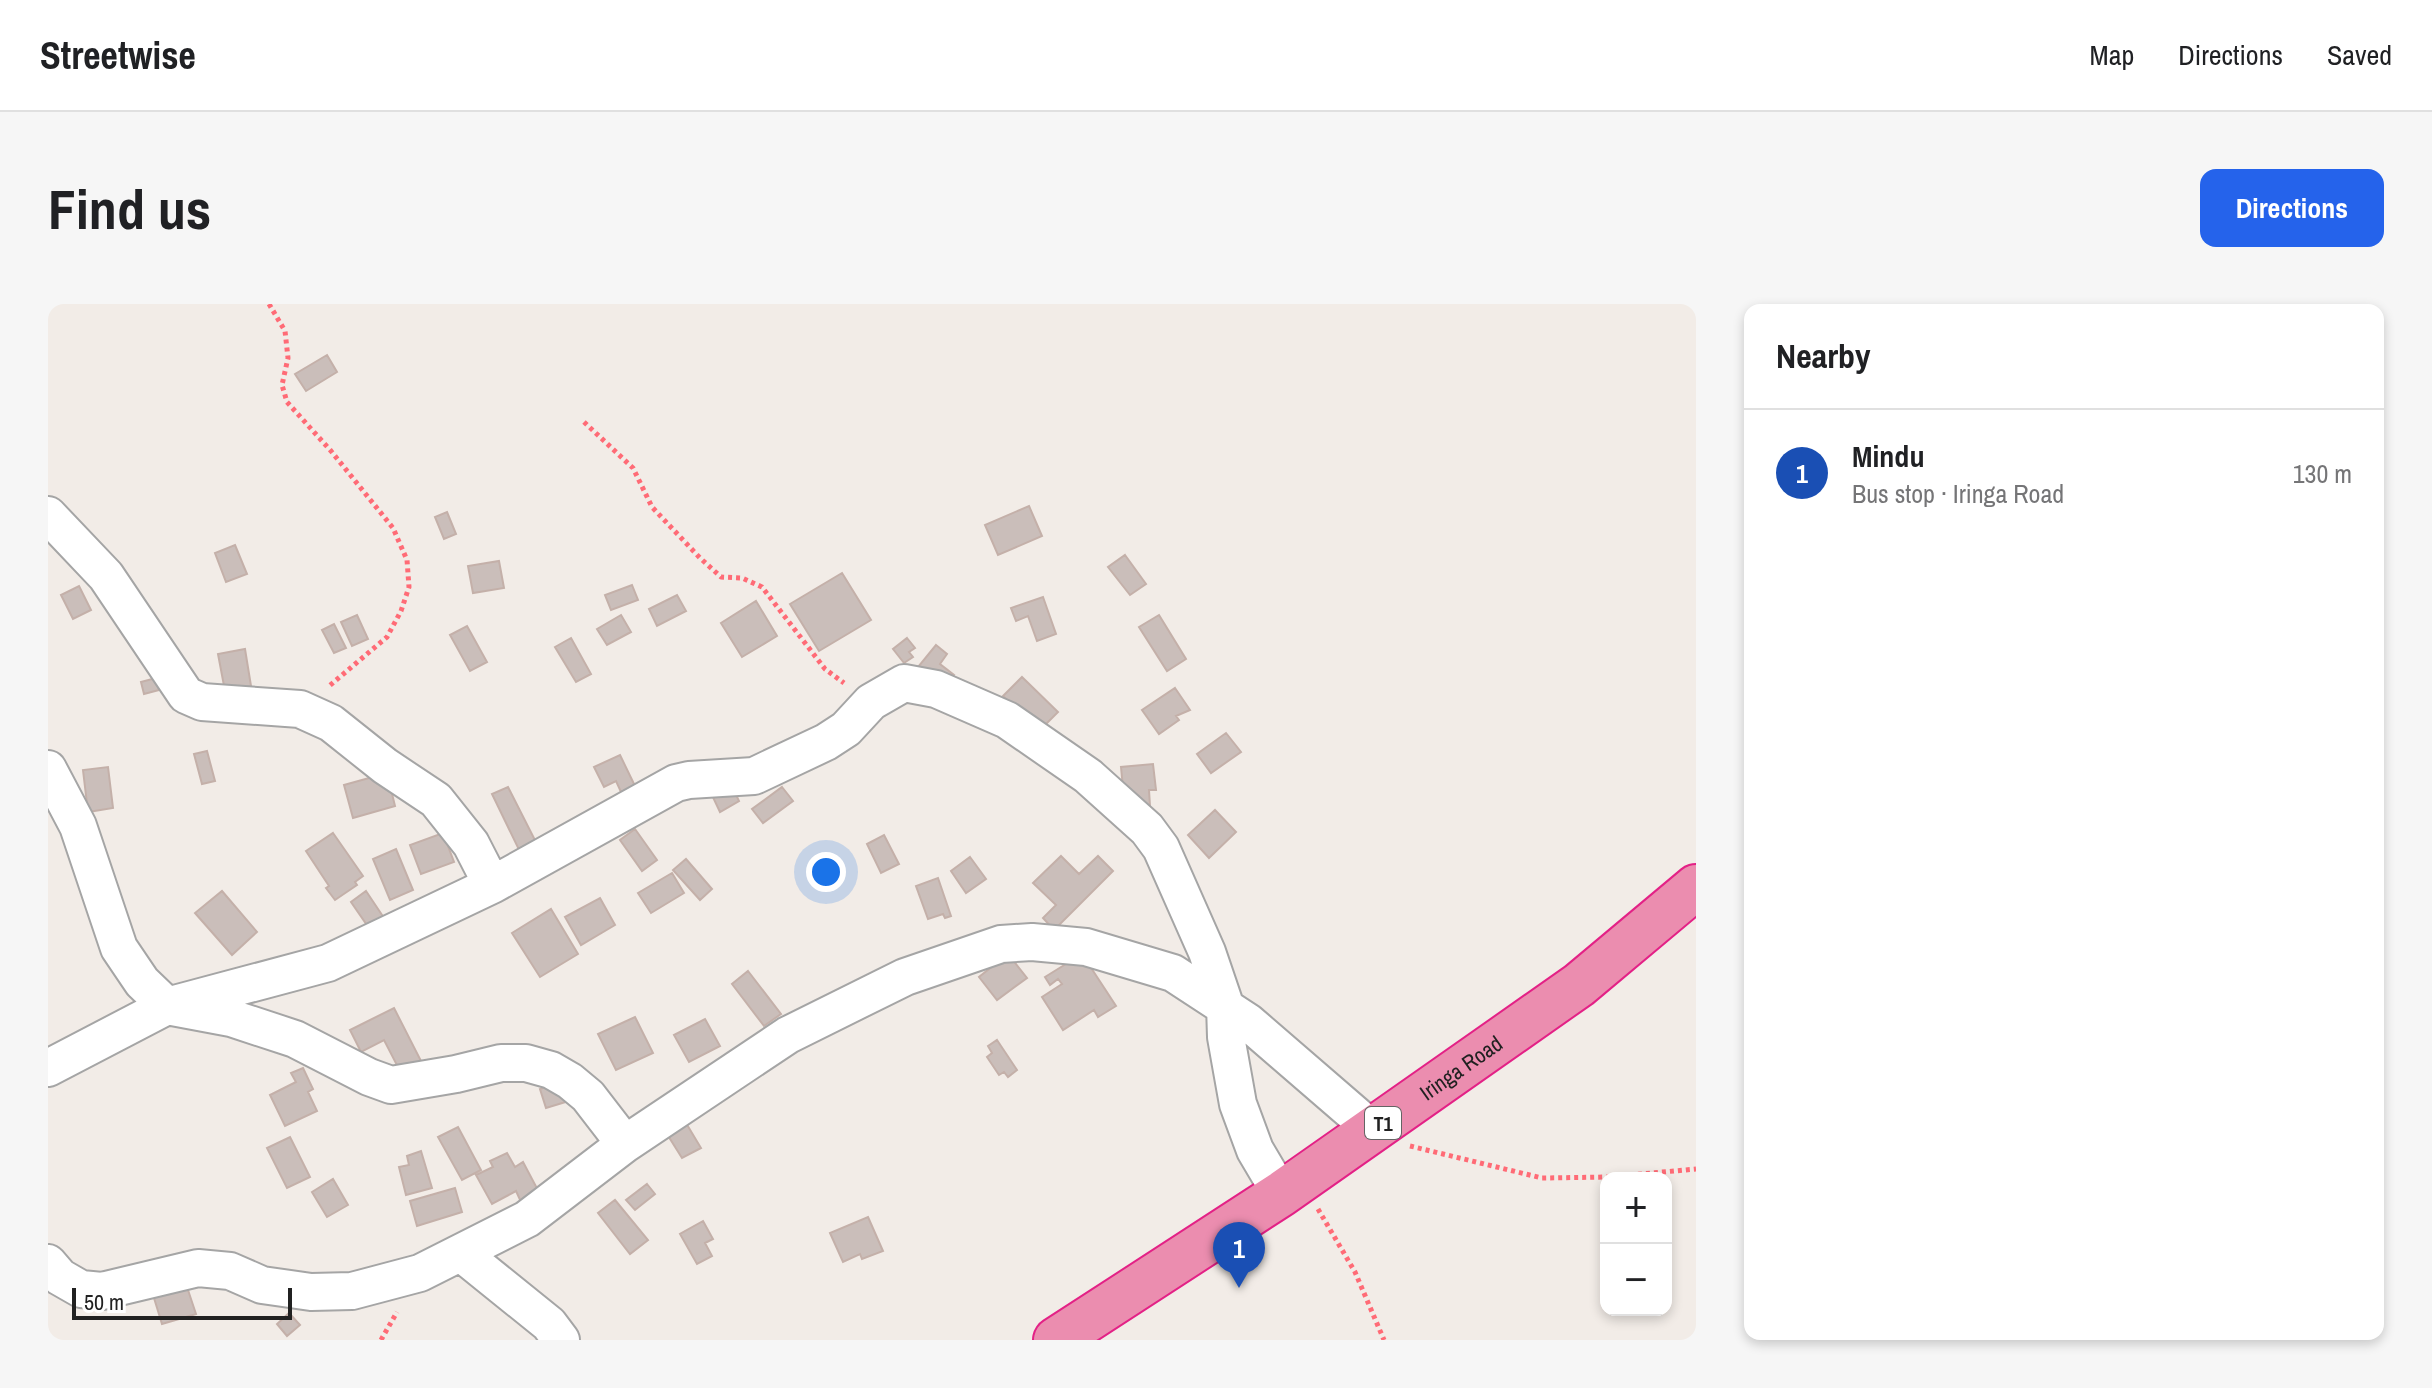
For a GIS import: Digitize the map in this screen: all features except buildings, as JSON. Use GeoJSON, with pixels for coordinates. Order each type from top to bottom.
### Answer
{"type":"FeatureCollection","features":[{"type":"Feature","properties":{"kind":"highway","name":"Iringa Road"},"geometry":{"type":"LineString","coordinates":[[1056,1340],[1289,1188],[1579,985],[1696,887]]}},
{"type":"Feature","properties":{"kind":"street"},"geometry":{"type":"LineString","coordinates":[[48,515],[106,576],[186,695],[217,704],[300,709],[331,723],[385,766],[436,800],[471,844],[492,885]]}},
{"type":"Feature","properties":{"kind":"street"},"geometry":{"type":"LineString","coordinates":[[48,1068],[167,1006],[328,963],[492,885],[664,788],[689,780],[754,776],[846,729],[871,702],[904,683],[936,689],[1007,720],[1088,776],[1147,829],[1161,848],[1207,952],[1225,1005],[1226,1037],[1238,1104],[1255,1150],[1289,1188]]}},
{"type":"Feature","properties":{"kind":"street"},"geometry":{"type":"LineString","coordinates":[[48,769],[78,826],[119,948],[142,982],[167,1006],[231,1018],[295,1039],[391,1085],[501,1063],[526,1063],[551,1070],[588,1096],[625,1144]]}},
{"type":"Feature","properties":{"kind":"street"},"geometry":{"type":"LineString","coordinates":[[48,1263],[60,1277],[81,1289],[102,1291],[198,1268],[230,1271],[262,1285],[311,1292],[352,1291],[420,1273],[527,1219],[625,1144],[788,1035],[905,977],[1001,944],[1032,942],[1086,947],[1173,973],[1225,1005],[1373,1130]]}},
{"type":"Feature","properties":{"kind":"street"},"geometry":{"type":"LineString","coordinates":[[461,1253],[549,1324],[561,1340]]}},
{"type":"Feature","properties":{"kind":"path"},"geometry":{"type":"LineString","coordinates":[[269,304],[285,331],[288,358],[282,385],[287,402],[313,429],[393,528],[407,560],[409,587],[387,637],[300,709]]}},
{"type":"Feature","properties":{"kind":"path"},"geometry":{"type":"LineString","coordinates":[[584,422],[633,468],[652,507],[700,558],[721,577],[742,578],[762,587],[825,669],[871,702]]}},
{"type":"Feature","properties":{"kind":"path"},"geometry":{"type":"LineString","coordinates":[[1373,1130],[1394,1141],[1455,1159],[1542,1178],[1608,1177],[1696,1169]]}},
{"type":"Feature","properties":{"kind":"path"},"geometry":{"type":"LineString","coordinates":[[1289,1188],[1319,1211],[1355,1272],[1384,1340]]}},
{"type":"Feature","properties":{"kind":"place","name":"Mindu"},"geometry":{"type":"Point","coordinates":[1239,1288]}}]}
